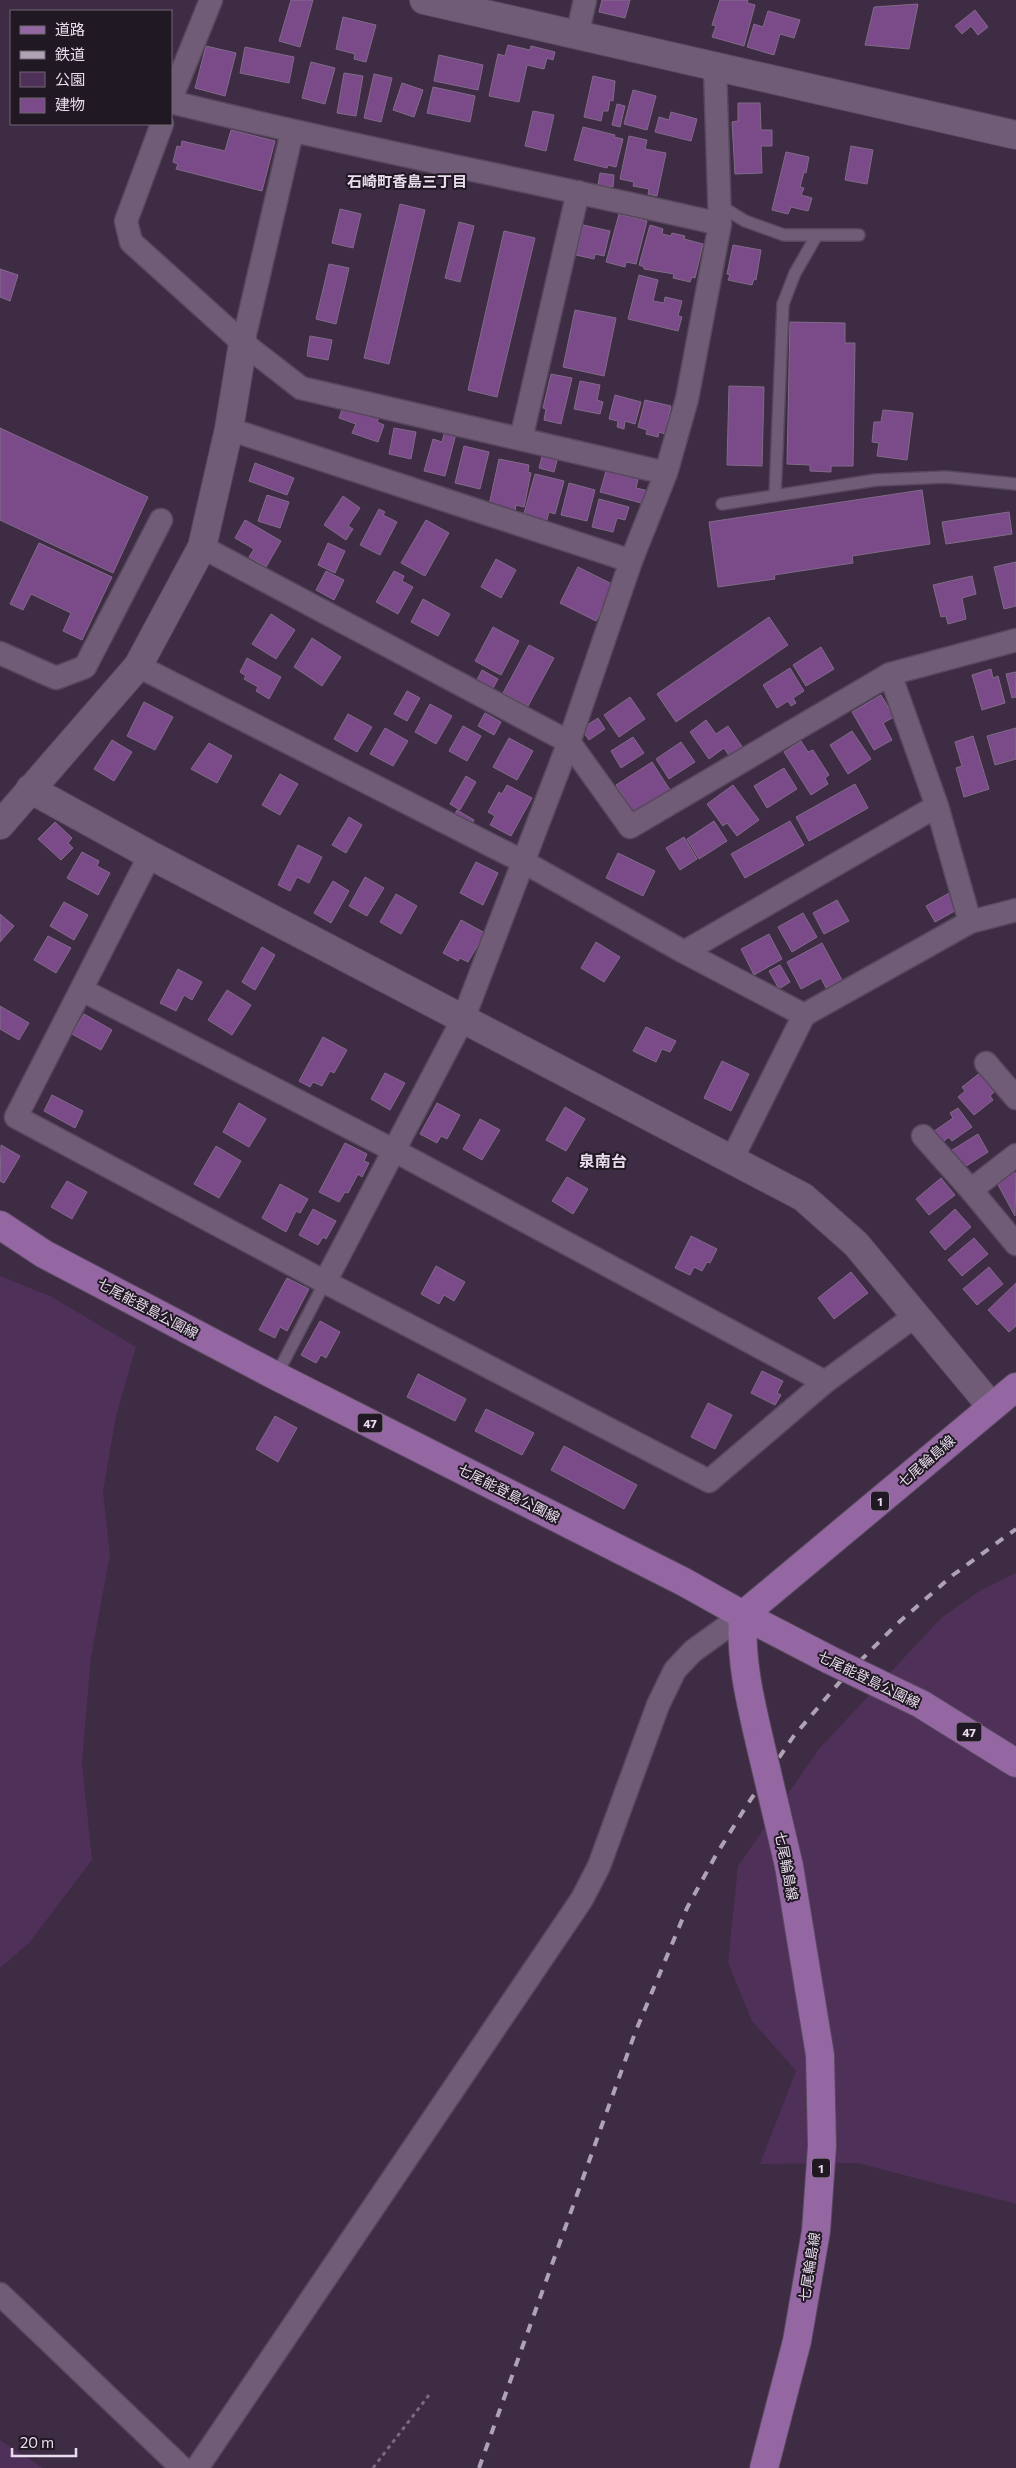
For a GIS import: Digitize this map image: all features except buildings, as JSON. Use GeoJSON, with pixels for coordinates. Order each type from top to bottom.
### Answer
{"type":"FeatureCollection","features":[{"type":"Feature","properties":{"kind":"main road","name":"七尾能登島公園線"},"geometry":{"type":"LineString","coordinates":[[0,1225],[44,1254],[276,1376],[684,1582],[830,1660],[921,1704],[1016,1763]]}},
{"type":"Feature","properties":{"kind":"main road","name":"七尾輪島線"},"geometry":{"type":"LineString","coordinates":[[764,2468],[798,2341],[816,2232],[822,2146],[820,2055],[789,1866],[744,1668],[741,1637],[743,1615],[794,1575],[991,1406],[1016,1387]]}},
{"type":"Feature","properties":{"kind":"street"},"geometry":{"type":"LineString","coordinates":[[172,98],[211,0]]}},
{"type":"Feature","properties":{"kind":"street"},"geometry":{"type":"LineString","coordinates":[[424,0],[1016,136]]}},
{"type":"Feature","properties":{"kind":"street"},"geometry":{"type":"LineString","coordinates":[[577,36],[585,0]]}},
{"type":"Feature","properties":{"kind":"street"},"geometry":{"type":"LineString","coordinates":[[325,1282],[464,1017],[569,742],[631,562],[666,472],[687,399],[719,214],[715,68]]}},
{"type":"Feature","properties":{"kind":"street"},"geometry":{"type":"LineString","coordinates":[[172,101],[292,132],[578,192],[719,214]]}},
{"type":"Feature","properties":{"kind":"street"},"geometry":{"type":"LineString","coordinates":[[162,125],[126,221],[131,242],[243,343],[301,388],[666,472]]}},
{"type":"Feature","properties":{"kind":"street"},"geometry":{"type":"LineString","coordinates":[[0,825],[138,666],[202,547],[229,429],[243,343],[292,132]]}},
{"type":"Feature","properties":{"kind":"street"},"geometry":{"type":"LineString","coordinates":[[521,439],[578,192]]}},
{"type":"Feature","properties":{"kind":"street"},"geometry":{"type":"LineString","coordinates":[[229,429],[631,562]]}},
{"type":"Feature","properties":{"kind":"street"},"geometry":{"type":"LineString","coordinates":[[0,652],[56,678],[85,667],[161,520]]}},
{"type":"Feature","properties":{"kind":"street"},"geometry":{"type":"LineString","coordinates":[[202,547],[569,742],[630,827],[890,674],[1016,640]]}},
{"type":"Feature","properties":{"kind":"street"},"geometry":{"type":"LineString","coordinates":[[138,666],[522,861],[684,952],[804,1015]]}},
{"type":"Feature","properties":{"kind":"street"},"geometry":{"type":"LineString","coordinates":[[890,674],[938,806],[970,922]]}},
{"type":"Feature","properties":{"kind":"street"},"geometry":{"type":"LineString","coordinates":[[30,789],[150,855],[464,1017],[803,1196],[856,1244],[991,1406]]}},
{"type":"Feature","properties":{"kind":"street"},"geometry":{"type":"LineString","coordinates":[[684,952],[938,806]]}},
{"type":"Feature","properties":{"kind":"street"},"geometry":{"type":"LineString","coordinates":[[150,855],[16,1117],[325,1282],[708,1481],[825,1382],[915,1316]]}},
{"type":"Feature","properties":{"kind":"street"},"geometry":{"type":"LineString","coordinates":[[732,1159],[804,1015],[970,922],[1016,910]]}},
{"type":"Feature","properties":{"kind":"street"},"geometry":{"type":"LineString","coordinates":[[82,990],[395,1151],[825,1382]]}},
{"type":"Feature","properties":{"kind":"street"},"geometry":{"type":"LineString","coordinates":[[986,1063],[1016,1098]]}},
{"type":"Feature","properties":{"kind":"street"},"geometry":{"type":"LineString","coordinates":[[923,1136],[1016,1244]]}},
{"type":"Feature","properties":{"kind":"street"},"geometry":{"type":"LineString","coordinates":[[971,1190],[1016,1155]]}},
{"type":"Feature","properties":{"kind":"street"},"geometry":{"type":"LineString","coordinates":[[197,2468],[582,1899],[599,1866],[658,1705],[675,1670],[693,1651],[743,1615]]}},
{"type":"Feature","properties":{"kind":"street"},"geometry":{"type":"LineString","coordinates":[[0,2294],[182,2468]]}},
{"type":"Feature","properties":{"kind":"lane"},"geometry":{"type":"LineString","coordinates":[[719,214],[784,235],[859,235]]}},
{"type":"Feature","properties":{"kind":"lane"},"geometry":{"type":"LineString","coordinates":[[775,496],[783,304],[795,272],[817,236]]}},
{"type":"Feature","properties":{"kind":"lane"},"geometry":{"type":"LineString","coordinates":[[722,504],[884,480],[946,477],[1016,484]]}},
{"type":"Feature","properties":{"kind":"lane"},"geometry":{"type":"LineString","coordinates":[[276,1376],[325,1282]]}},
{"type":"Feature","properties":{"kind":"path"},"geometry":{"type":"LineString","coordinates":[[373,2468],[429,2395]]}},
{"type":"Feature","properties":{"kind":"green space"},"geometry":{"type":"Polygon","coordinates":[[[0,1276],[52,1297],[136,1347],[116,1416],[103,1492],[110,1555],[91,1657],[82,1762],[92,1860],[29,1943],[0,1968],[0,1276]]]}},
{"type":"Feature","properties":{"kind":"green space"},"geometry":{"type":"Polygon","coordinates":[[[1016,1573],[1016,2204],[857,2163],[760,2164],[796,2071],[752,2021],[728,1963],[738,1866],[819,1749],[941,1618],[981,1590],[1016,1573]]]}},
{"type":"Feature","properties":{"kind":"green space"},"geometry":{"type":"Polygon","coordinates":[[[0,2440],[43,2468],[0,2468],[0,2440]]]}},
{"type":"Feature","properties":{"kind":"railway"},"geometry":{"type":"LineString","coordinates":[[479,2468],[635,2033],[687,1908],[716,1855],[793,1737],[844,1677],[898,1623],[953,1575],[1016,1529]]}},
{"type":"Feature","properties":{"kind":"district","name":"石崎町香島三丁目"},"geometry":{"type":"Point","coordinates":[407,181]}},
{"type":"Feature","properties":{"kind":"district","name":"泉南台"},"geometry":{"type":"Point","coordinates":[603,1160]}}]}
